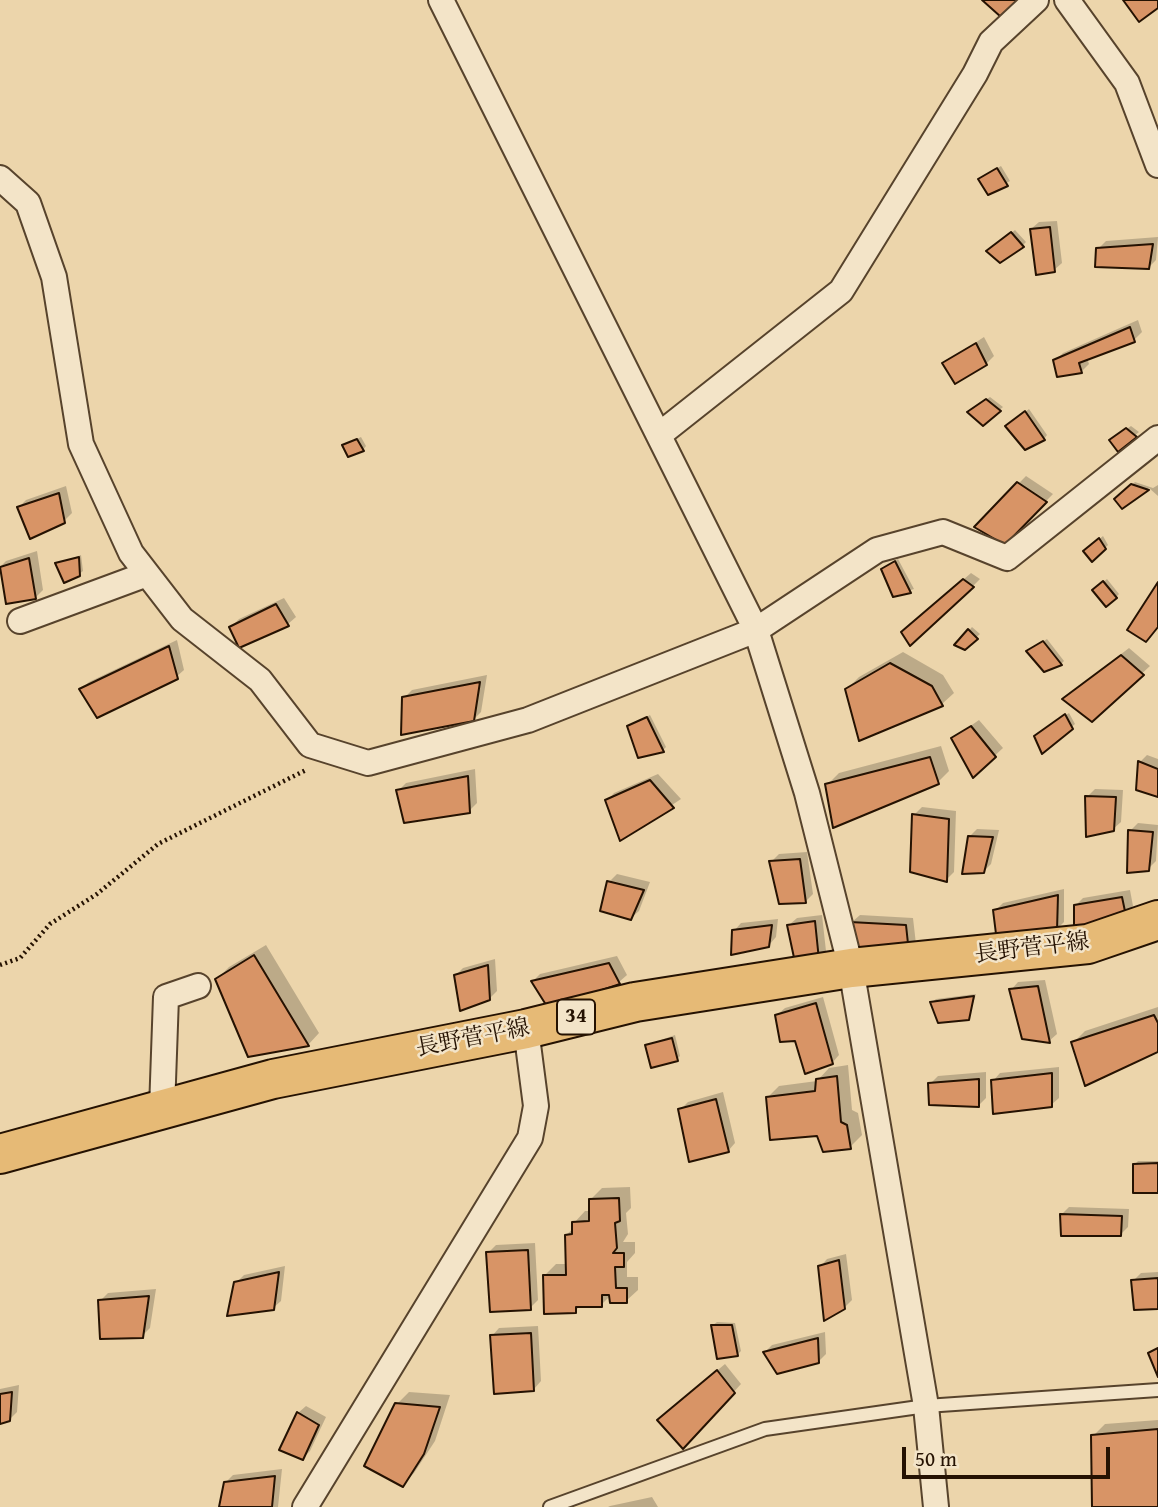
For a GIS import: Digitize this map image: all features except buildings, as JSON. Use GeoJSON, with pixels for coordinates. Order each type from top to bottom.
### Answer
{"type":"FeatureCollection","features":[{"type":"Feature","properties":{"kind":"main road","name":"長野菅平線"},"geometry":{"type":"LineString","coordinates":[[0,1154],[273,1079],[526,1029],[635,1002],[851,968],[1088,944],[1158,920]]}},
{"type":"Feature","properties":{"kind":"street"},"geometry":{"type":"LineString","coordinates":[[441,0],[756,630],[807,793],[851,968],[926,1406],[936,1507]]}},
{"type":"Feature","properties":{"kind":"street"},"geometry":{"type":"LineString","coordinates":[[659,435],[841,291],[975,74],[991,42],[1036,0]]}},
{"type":"Feature","properties":{"kind":"street"},"geometry":{"type":"LineString","coordinates":[[1067,0],[1127,83],[1158,165]]}},
{"type":"Feature","properties":{"kind":"street"},"geometry":{"type":"LineString","coordinates":[[0,178],[28,203],[54,277],[81,444],[131,553],[182,619],[260,680],[310,745],[368,763],[528,720],[756,630],[877,550],[943,532],[1007,558],[1158,438]]}},
{"type":"Feature","properties":{"kind":"street"},"geometry":{"type":"LineString","coordinates":[[20,621],[147,574]]}},
{"type":"Feature","properties":{"kind":"street"},"geometry":{"type":"LineString","coordinates":[[162,1109],[166,997],[198,986]]}},
{"type":"Feature","properties":{"kind":"street"},"geometry":{"type":"LineString","coordinates":[[305,1507],[530,1138],[536,1106],[526,1029]]}},
{"type":"Feature","properties":{"kind":"lane"},"geometry":{"type":"LineString","coordinates":[[550,1507],[765,1429],[926,1406],[1158,1390]]}},
{"type":"Feature","properties":{"kind":"path"},"geometry":{"type":"LineString","coordinates":[[0,965],[20,958],[50,924],[97,894],[158,844],[338,754]]}}]}
